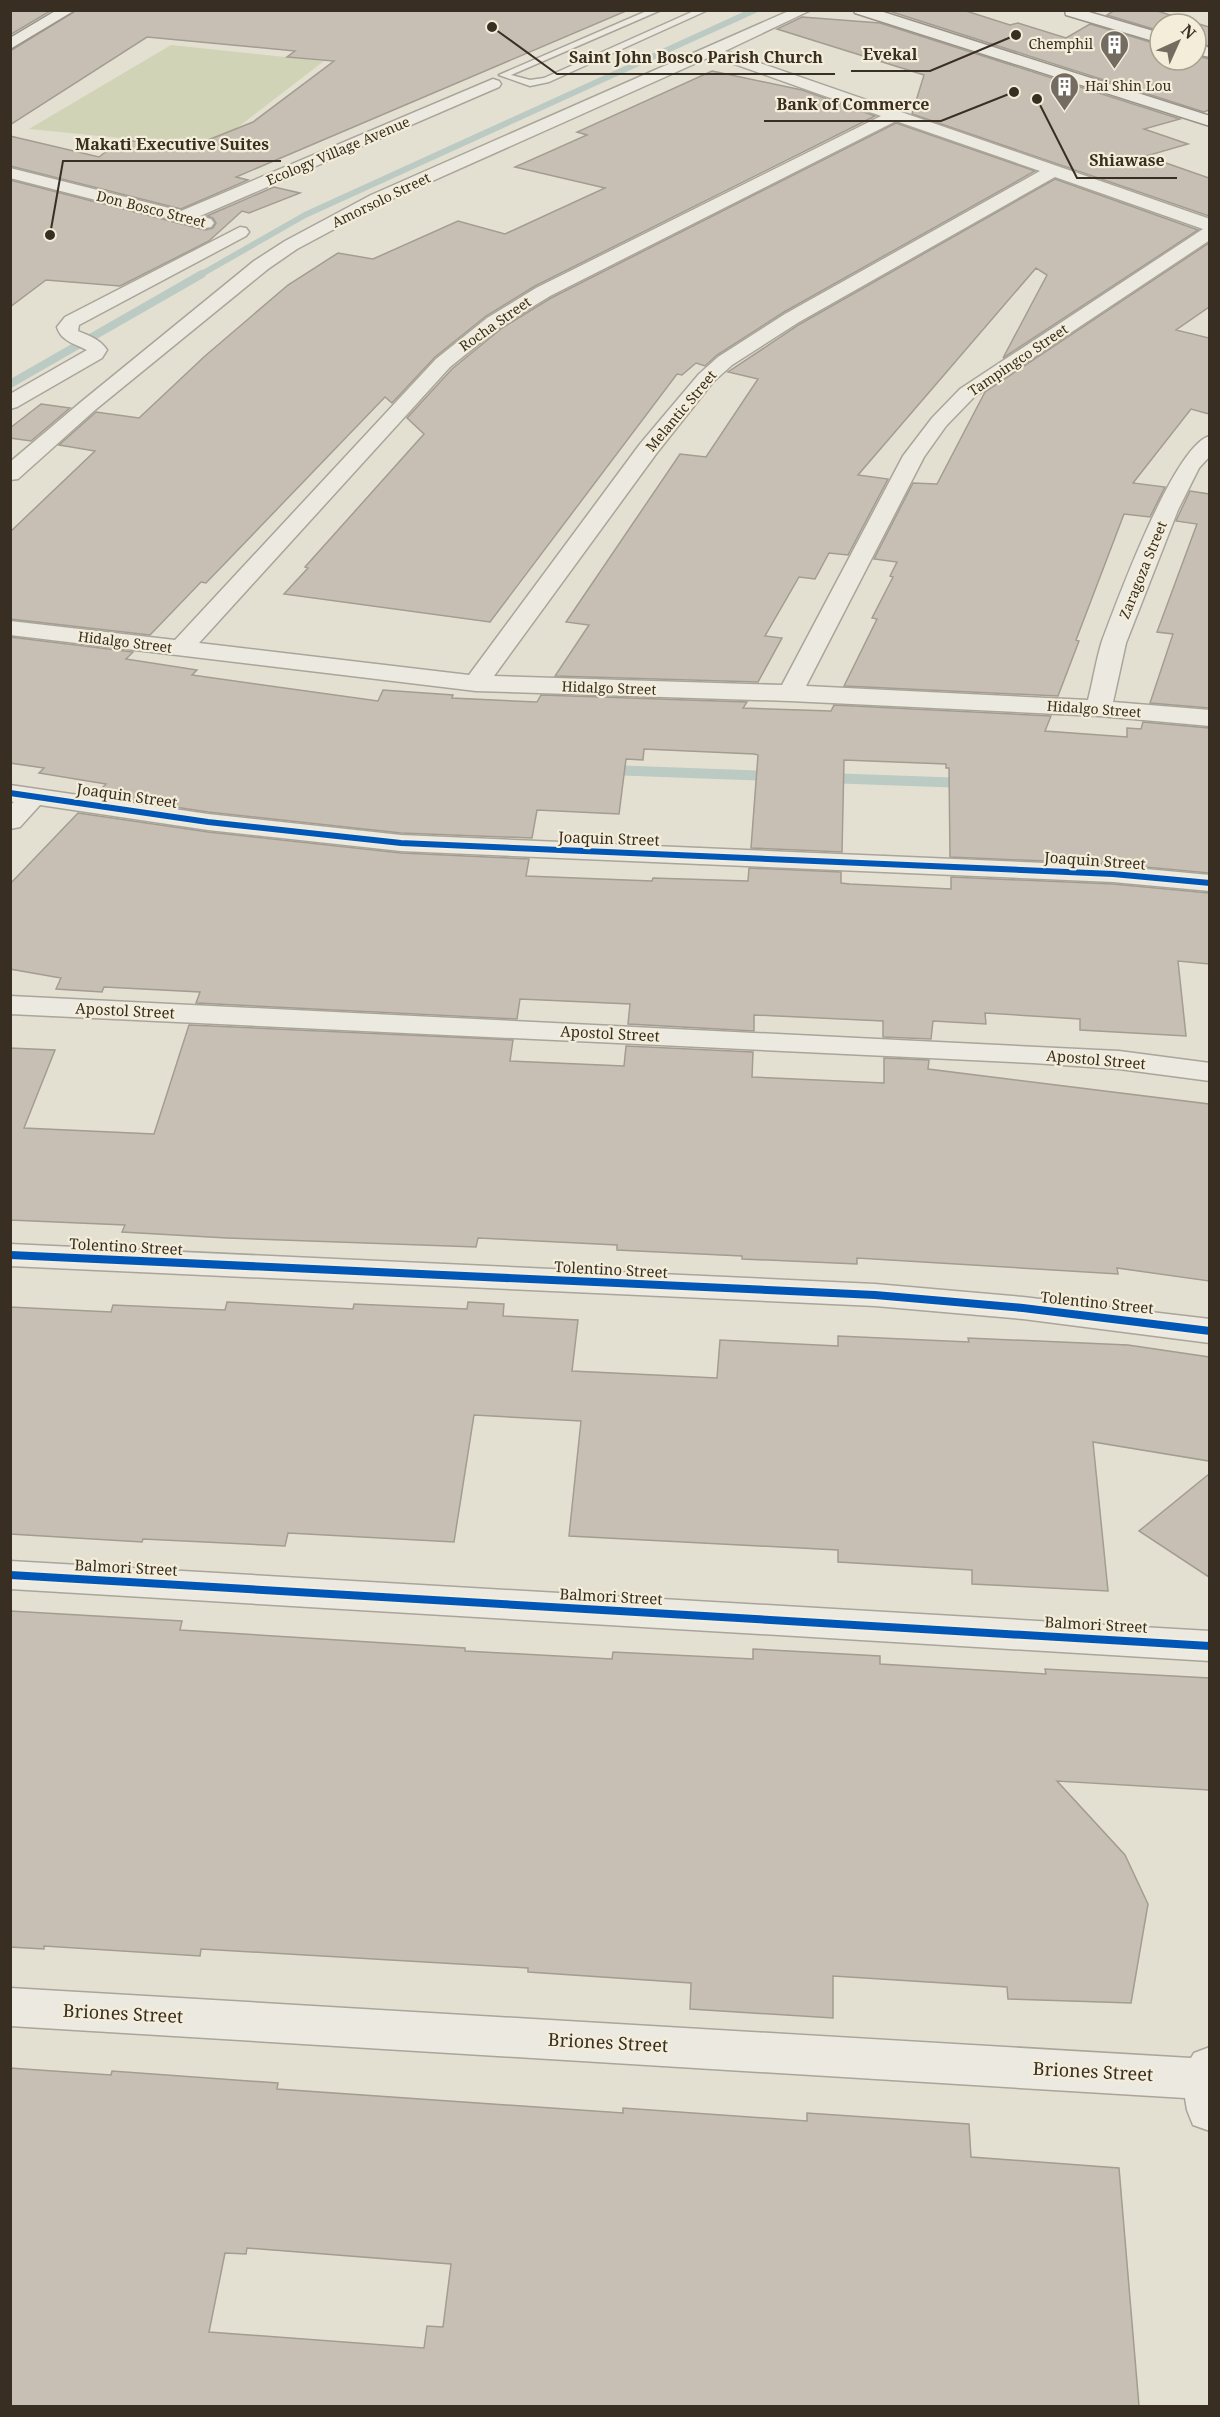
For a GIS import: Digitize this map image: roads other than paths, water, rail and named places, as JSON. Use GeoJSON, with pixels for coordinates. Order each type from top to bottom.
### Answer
{"type":"FeatureCollection","features":[{"type":"Feature","properties":{"kind":"street"},"geometry":{"type":"LineString","coordinates":[[10,45],[68,10]]}},
{"type":"Feature","properties":{"kind":"street","name":"Amorsolo Street"},"geometry":{"type":"LineString","coordinates":[[10,474],[88,406],[243,279],[291,245],[377,199],[714,52],[804,10]]}},
{"type":"Feature","properties":{"kind":"street"},"geometry":{"type":"LineString","coordinates":[[860,10],[1209,121]]}},
{"type":"Feature","properties":{"kind":"street"},"geometry":{"type":"LineString","coordinates":[[870,10],[893,21]]}},
{"type":"Feature","properties":{"kind":"street"},"geometry":{"type":"LineString","coordinates":[[1070,11],[1148,34]]}},
{"type":"Feature","properties":{"kind":"street"},"geometry":{"type":"LineString","coordinates":[[714,52],[897,114],[1209,225]]}},
{"type":"Feature","properties":{"kind":"street","name":"Ecology Village Avenue"},"geometry":{"type":"LineString","coordinates":[[183,217],[493,84]]}},
{"type":"Feature","properties":{"kind":"street","name":"Rocha Street"},"geometry":{"type":"LineString","coordinates":[[180,649],[443,363],[472,338],[515,308],[584,270],[897,114]]}},
{"type":"Feature","properties":{"kind":"street","name":"Melantic Street"},"geometry":{"type":"LineString","coordinates":[[476,683],[648,449],[706,378],[725,361],[792,318],[1055,170]]}},
{"type":"Feature","properties":{"kind":"street","name":"Don Bosco Street"},"geometry":{"type":"LineString","coordinates":[[10,173],[291,245]]}},
{"type":"Feature","properties":{"kind":"street"},"geometry":{"type":"LineString","coordinates":[[10,403],[95,354],[97,350],[94,346],[69,334],[67,327],[72,321],[240,232]]}},
{"type":"Feature","properties":{"kind":"street","name":"Tampingco Street"},"geometry":{"type":"LineString","coordinates":[[790,693],[914,456],[939,422],[967,393],[1209,232]]}},
{"type":"Feature","properties":{"kind":"street","name":"Zaragoza Street"},"geometry":{"type":"LineString","coordinates":[[1099,708],[1114,643],[1167,510],[1189,466],[1209,442]]}},
{"type":"Feature","properties":{"kind":"street","name":"Hidalgo Street"},"geometry":{"type":"LineString","coordinates":[[10,628],[476,683],[790,693],[1099,708],[1209,718]]}},
{"type":"Feature","properties":{"kind":"street"},"geometry":{"type":"LineString","coordinates":[[10,821],[22,794]]}},
{"type":"Feature","properties":{"kind":"street","name":"Joaquin Street"},"geometry":{"type":"LineString","coordinates":[[22,794],[208,822],[401,843],[1113,874],[1209,883]]}},
{"type":"Feature","properties":{"kind":"street","name":"Apostol Street"},"geometry":{"type":"LineString","coordinates":[[10,1005],[1033,1054],[1119,1060],[1209,1072]]}},
{"type":"Feature","properties":{"kind":"street","name":"Tolentino Street"},"geometry":{"type":"LineString","coordinates":[[10,1255],[875,1295],[1023,1308],[1209,1331]]}},
{"type":"Feature","properties":{"kind":"street","name":"Balmori Street"},"geometry":{"type":"LineString","coordinates":[[10,1575],[1209,1646]]}},
{"type":"Feature","properties":{"kind":"street","name":"Briones Street"},"geometry":{"type":"LineString","coordinates":[[10,2007],[1208,2085]]}},
{"type":"Feature","properties":{"kind":"lane"},"geometry":{"type":"LineString","coordinates":[[657,10],[502,75],[530,82],[546,80],[704,10]]}},
{"type":"Feature","properties":{"kind":"waterway"},"geometry":{"type":"LineString","coordinates":[[200,275],[305,215],[755,10]]}},
{"type":"Feature","properties":{"kind":"waterway"},"geometry":{"type":"LineString","coordinates":[[10,384],[202,274]]}},
{"type":"Feature","properties":{"kind":"waterway"},"geometry":{"type":"LineString","coordinates":[[609,770],[771,776]]}},
{"type":"Feature","properties":{"kind":"waterway"},"geometry":{"type":"LineString","coordinates":[[827,778],[966,783]]}},
{"type":"Feature","properties":{"kind":"place","name":"Saint John Bosco Parish Church"},"geometry":{"type":"Point","coordinates":[492,27]}},
{"type":"Feature","properties":{"kind":"place","name":"Evekal"},"geometry":{"type":"Point","coordinates":[1016,35]}},
{"type":"Feature","properties":{"kind":"place","name":"Chemphil"},"geometry":{"type":"Point","coordinates":[1114,70]}},
{"type":"Feature","properties":{"kind":"place","name":"Bank of Commerce"},"geometry":{"type":"Point","coordinates":[1014,92]}},
{"type":"Feature","properties":{"kind":"place","name":"Shiawase"},"geometry":{"type":"Point","coordinates":[1037,99]}},
{"type":"Feature","properties":{"kind":"place","name":"Hai Shin Lou"},"geometry":{"type":"Point","coordinates":[1064,112]}},
{"type":"Feature","properties":{"kind":"place","name":"Makati Executive Suites"},"geometry":{"type":"Point","coordinates":[50,235]}}]}
